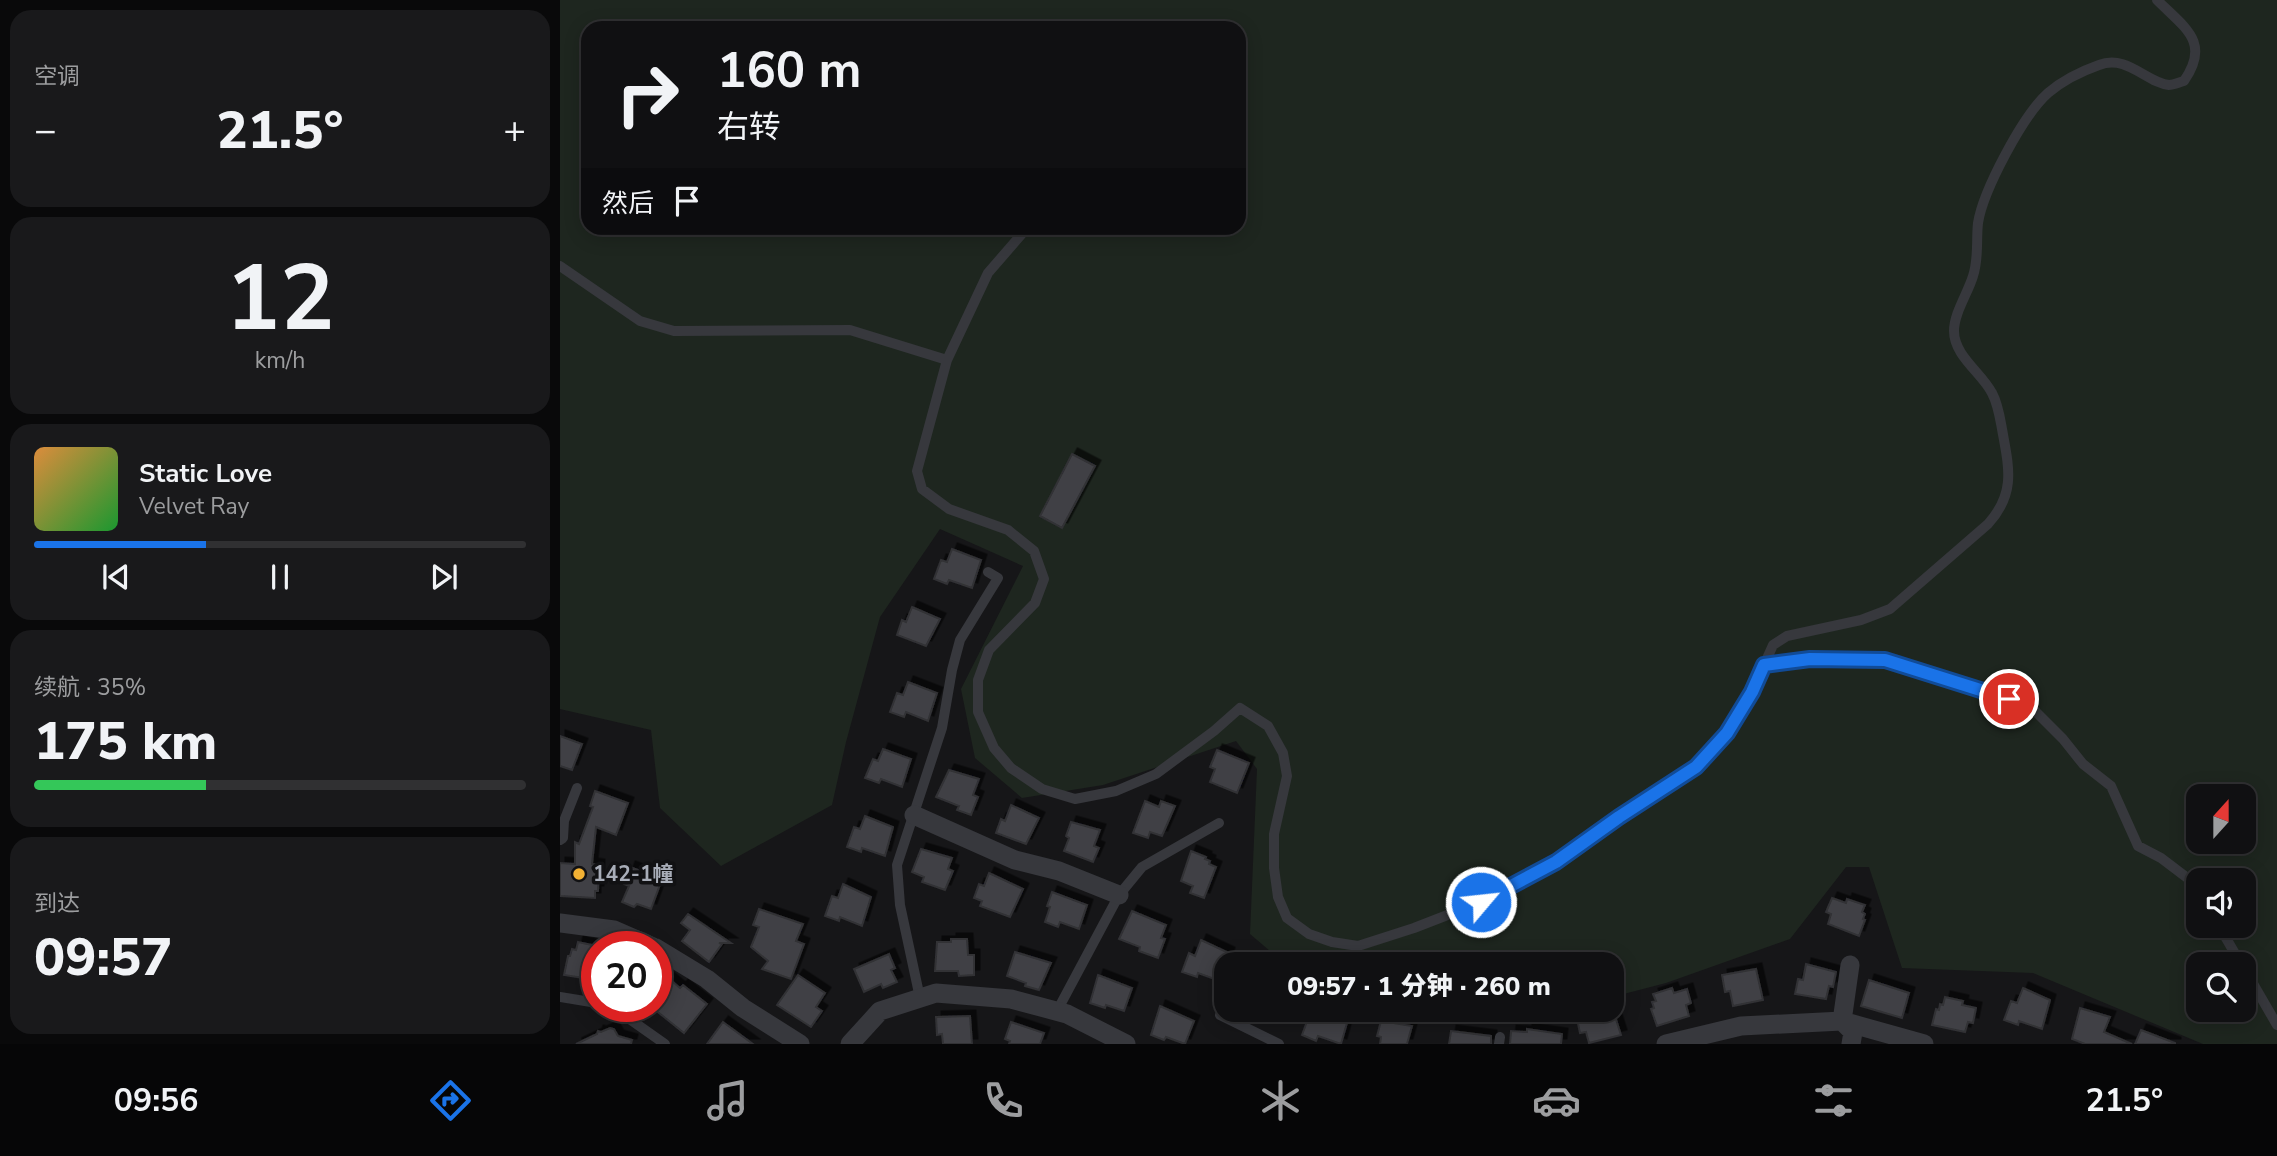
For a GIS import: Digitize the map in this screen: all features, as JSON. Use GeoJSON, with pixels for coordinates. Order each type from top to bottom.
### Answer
{"type":"FeatureCollection","features":[{"type":"Feature","properties":{"kind":"street"},"geometry":{"type":"LineString","coordinates":[[914,815],[1015,860],[1059,871],[1119,895]]}},
{"type":"Feature","properties":{"kind":"street"},"geometry":{"type":"LineString","coordinates":[[560,923],[616,931]]}},
{"type":"Feature","properties":{"kind":"street"},"geometry":{"type":"LineString","coordinates":[[672,959],[707,979],[743,1008],[800,1044]]}},
{"type":"Feature","properties":{"kind":"street"},"geometry":{"type":"LineString","coordinates":[[1842,1021],[1850,965]]}},
{"type":"Feature","properties":{"kind":"street"},"geometry":{"type":"LineString","coordinates":[[850,1044],[880,1010],[936,993],[1011,999],[1057,1012],[1126,1044]]}},
{"type":"Feature","properties":{"kind":"street"},"geometry":{"type":"LineString","coordinates":[[1842,1021],[1853,1032],[1851,1044]]}},
{"type":"Feature","properties":{"kind":"street"},"geometry":{"type":"LineString","coordinates":[[1666,1044],[1741,1026],[1842,1021],[1924,1044]]}},
{"type":"Feature","properties":{"kind":"lane"},"geometry":{"type":"LineString","coordinates":[[1021,235],[988,273],[947,360],[917,471],[922,489],[949,509],[1008,530],[1034,551],[1044,579],[1035,603],[989,650],[978,680],[978,712],[994,748],[1011,768],[1042,789],[1075,799],[1116,791],[1156,774],[1240,708],[1268,726],[1283,753],[1287,776],[1274,834],[1274,869],[1278,897],[1287,918],[1309,934],[1332,942],[1358,946],[1481,902],[1556,862],[1696,767],[1727,733],[1752,692],[1773,645],[1787,636],[1861,620],[1890,609],[1988,524],[2000,510],[2008,491],[2009,473],[1999,413],[1993,394],[1956,345],[1954,330],[1974,275],[1978,254],[1978,223],[1987,194],[2004,159],[2028,117],[2048,93],[2081,72],[2103,63],[2125,64],[2168,85],[2184,81],[2195,65],[2197,47],[2185,28],[2157,0]]}},
{"type":"Feature","properties":{"kind":"lane"},"geometry":{"type":"LineString","coordinates":[[560,266],[640,321],[674,331],[850,330],[947,360]]}},
{"type":"Feature","properties":{"kind":"lane"},"geometry":{"type":"LineString","coordinates":[[920,998],[900,905],[897,865],[943,728],[952,670],[960,640],[998,578],[988,572]]}},
{"type":"Feature","properties":{"kind":"lane"},"geometry":{"type":"LineString","coordinates":[[1764,665],[1810,659],[1885,660],[1991,695],[2026,703],[2063,739],[2083,764],[2111,786],[2138,846],[2186,878]]}},
{"type":"Feature","properties":{"kind":"lane"},"geometry":{"type":"LineString","coordinates":[[560,840],[563,838],[564,821],[577,788]]}},
{"type":"Feature","properties":{"kind":"lane"},"geometry":{"type":"LineString","coordinates":[[1057,1012],[1119,895],[1142,867],[1219,823]]}},
{"type":"Feature","properties":{"kind":"lane"},"geometry":{"type":"LineString","coordinates":[[2256,990],[2277,1025]]}},
{"type":"Feature","properties":{"kind":"lane"},"geometry":{"type":"LineString","coordinates":[[560,997],[581,1000]]}},
{"type":"Feature","properties":{"kind":"lane"},"geometry":{"type":"LineString","coordinates":[[635,1022],[665,1044]]}},
{"type":"Feature","properties":{"kind":"lane"},"geometry":{"type":"LineString","coordinates":[[1234,1022],[1279,1044]]}},
{"type":"Feature","properties":{"kind":"shaded area"},"geometry":{"type":"Polygon","coordinates":[[[560,0],[2277,0],[2277,1044],[2203,1044],[2033,973],[1902,968],[1869,867],[1846,867],[1790,939],[1666,983],[1624,994],[1624,952],[1271,952],[1250,934],[1257,769],[1236,741],[1103,785],[1022,798],[975,758],[961,689],[1023,566],[940,529],[880,617],[832,805],[721,866],[660,808],[651,730],[560,709],[560,0]]]}},
{"type":"Feature","properties":{"kind":"building"},"geometry":{"type":"Polygon","coordinates":[[[1072,454],[1095,466],[1062,528],[1040,516],[1072,454]]]}},
{"type":"Feature","properties":{"kind":"building"},"geometry":{"type":"Polygon","coordinates":[[[952,549],[981,560],[972,588],[949,580],[947,584],[934,579],[941,560],[947,562],[952,549]]]}},
{"type":"Feature","properties":{"kind":"building"},"geometry":{"type":"Polygon","coordinates":[[[912,607],[940,619],[926,646],[897,635],[902,620],[906,622],[912,607]]]}},
{"type":"Feature","properties":{"kind":"building"},"geometry":{"type":"Polygon","coordinates":[[[908,682],[937,693],[928,721],[906,712],[904,717],[890,712],[897,693],[903,695],[908,682]]]}},
{"type":"Feature","properties":{"kind":"building"},"geometry":{"type":"Polygon","coordinates":[[[560,736],[582,744],[572,770],[560,766],[560,736]]]}},
{"type":"Feature","properties":{"kind":"building"},"geometry":{"type":"Polygon","coordinates":[[[883,749],[911,759],[902,787],[881,779],[879,783],[865,778],[873,759],[878,761],[883,749]]]}},
{"type":"Feature","properties":{"kind":"building"},"geometry":{"type":"Polygon","coordinates":[[[1217,750],[1249,763],[1237,793],[1210,782],[1215,769],[1210,767],[1217,750]]]}},
{"type":"Feature","properties":{"kind":"building"},"geometry":{"type":"Polygon","coordinates":[[[949,770],[979,779],[973,795],[978,797],[971,815],[957,810],[959,806],[936,797],[949,770]]]}},
{"type":"Feature","properties":{"kind":"building"},"geometry":{"type":"Polygon","coordinates":[[[595,791],[628,803],[616,835],[596,827],[592,864],[599,865],[598,891],[595,891],[595,898],[560,896],[560,863],[575,864],[575,842],[579,844],[593,807],[590,806],[595,791]]]}},
{"type":"Feature","properties":{"kind":"building"},"geometry":{"type":"Polygon","coordinates":[[[1145,801],[1159,807],[1161,801],[1175,806],[1162,836],[1150,832],[1148,838],[1133,833],[1145,801]]]}},
{"type":"Feature","properties":{"kind":"building"},"geometry":{"type":"Polygon","coordinates":[[[1011,805],[1039,818],[1026,844],[996,833],[1001,819],[1005,821],[1011,805]]]}},
{"type":"Feature","properties":{"kind":"building"},"geometry":{"type":"Polygon","coordinates":[[[865,816],[893,827],[885,856],[862,848],[861,852],[847,847],[854,827],[860,829],[865,816]]]}},
{"type":"Feature","properties":{"kind":"building"},"geometry":{"type":"Polygon","coordinates":[[[1071,822],[1100,830],[1094,846],[1099,848],[1093,862],[1064,851],[1071,822]]]}},
{"type":"Feature","properties":{"kind":"building"},"geometry":{"type":"Polygon","coordinates":[[[921,849],[952,858],[948,869],[953,871],[945,890],[922,882],[924,877],[912,872],[921,849]]]}},
{"type":"Feature","properties":{"kind":"building"},"geometry":{"type":"Polygon","coordinates":[[[1191,851],[1206,857],[1205,859],[1210,861],[1209,864],[1216,867],[1204,898],[1190,893],[1193,886],[1181,881],[1191,851]]]}},
{"type":"Feature","properties":{"kind":"building"},"geometry":{"type":"Polygon","coordinates":[[[630,867],[662,879],[651,909],[622,902],[629,886],[624,884],[630,867]]]}},
{"type":"Feature","properties":{"kind":"building"},"geometry":{"type":"Polygon","coordinates":[[[989,873],[1023,889],[1010,917],[980,906],[982,901],[974,898],[979,884],[984,886],[989,873]]]}},
{"type":"Feature","properties":{"kind":"building"},"geometry":{"type":"Polygon","coordinates":[[[843,884],[871,897],[862,926],[840,917],[839,921],[825,916],[832,896],[838,898],[843,884]]]}},
{"type":"Feature","properties":{"kind":"building"},"geometry":{"type":"Polygon","coordinates":[[[1052,892],[1087,905],[1079,929],[1060,922],[1058,927],[1045,922],[1052,892]]]}},
{"type":"Feature","properties":{"kind":"building"},"geometry":{"type":"Polygon","coordinates":[[[1832,898],[1846,903],[1847,899],[1865,905],[1862,912],[1865,914],[1865,920],[1859,936],[1828,924],[1831,914],[1826,912],[1832,898]]]}},
{"type":"Feature","properties":{"kind":"building"},"geometry":{"type":"Polygon","coordinates":[[[759,909],[803,924],[796,941],[804,944],[791,979],[762,969],[768,961],[751,947],[759,927],[753,925],[759,909]]]}},
{"type":"Feature","properties":{"kind":"building"},"geometry":{"type":"Polygon","coordinates":[[[1132,911],[1166,925],[1161,938],[1165,939],[1158,958],[1119,939],[1132,911]]]}},
{"type":"Feature","properties":{"kind":"building"},"geometry":{"type":"Polygon","coordinates":[[[688,914],[731,943],[719,943],[722,944],[709,962],[682,941],[690,930],[681,923],[688,914]]]}},
{"type":"Feature","properties":{"kind":"building"},"geometry":{"type":"Polygon","coordinates":[[[951,939],[967,939],[968,955],[974,955],[974,975],[959,976],[958,971],[935,971],[937,942],[951,942],[951,939]]]}},
{"type":"Feature","properties":{"kind":"building"},"geometry":{"type":"Polygon","coordinates":[[[1201,940],[1227,952],[1214,952],[1214,979],[1198,973],[1197,977],[1182,972],[1189,953],[1195,956],[1201,940]]]}},
{"type":"Feature","properties":{"kind":"building"},"geometry":{"type":"Polygon","coordinates":[[[578,942],[581,943],[581,978],[564,975],[568,956],[572,949],[576,950],[578,942]]]}},
{"type":"Feature","properties":{"kind":"building"},"geometry":{"type":"Polygon","coordinates":[[[1015,952],[1051,963],[1039,990],[1007,976],[1015,952]]]}},
{"type":"Feature","properties":{"kind":"building"},"geometry":{"type":"Polygon","coordinates":[[[889,954],[895,968],[891,970],[897,982],[883,988],[881,984],[864,992],[854,969],[889,954]]]}},
{"type":"Feature","properties":{"kind":"building"},"geometry":{"type":"Polygon","coordinates":[[[1806,964],[1836,972],[1833,987],[1829,986],[1826,999],[1795,994],[1798,979],[1803,980],[1806,964]]]}},
{"type":"Feature","properties":{"kind":"building"},"geometry":{"type":"Polygon","coordinates":[[[1756,969],[1763,1000],[1733,1006],[1730,991],[1725,992],[1722,975],[1756,969]]]}},
{"type":"Feature","properties":{"kind":"building"},"geometry":{"type":"Polygon","coordinates":[[[798,975],[825,993],[816,1007],[822,1011],[811,1027],[777,1005],[798,975]]]}},
{"type":"Feature","properties":{"kind":"building"},"geometry":{"type":"Polygon","coordinates":[[[1098,975],[1132,988],[1124,1011],[1090,1003],[1098,975]]]}},
{"type":"Feature","properties":{"kind":"building"},"geometry":{"type":"Polygon","coordinates":[[[1869,980],[1909,993],[1902,1018],[1861,1006],[1869,980]]]}},
{"type":"Feature","properties":{"kind":"building"},"geometry":{"type":"Polygon","coordinates":[[[672,981],[680,988],[683,985],[707,1004],[684,1033],[670,1022],[672,981]]]}},
{"type":"Feature","properties":{"kind":"building"},"geometry":{"type":"Polygon","coordinates":[[[1672,988],[1674,993],[1687,989],[1691,1003],[1686,1005],[1689,1016],[1657,1026],[1651,1009],[1654,1008],[1652,1002],[1656,1001],[1653,994],[1672,988]]]}},
{"type":"Feature","properties":{"kind":"building"},"geometry":{"type":"Polygon","coordinates":[[[2023,988],[2050,1000],[2042,1029],[2019,1021],[2018,1025],[2004,1020],[2011,1001],[2017,1003],[2023,988]]]}},
{"type":"Feature","properties":{"kind":"building"},"geometry":{"type":"Polygon","coordinates":[[[1945,997],[1963,1001],[1962,1005],[1976,1008],[1973,1023],[1968,1022],[1965,1032],[1932,1025],[1936,1009],[1939,1010],[1940,1004],[1943,1005],[1945,997]]]}},
{"type":"Feature","properties":{"kind":"building"},"geometry":{"type":"Polygon","coordinates":[[[1160,1006],[1194,1021],[1185,1044],[1151,1035],[1160,1006]]]}},
{"type":"Feature","properties":{"kind":"building"},"geometry":{"type":"Polygon","coordinates":[[[2080,1008],[2110,1017],[2104,1032],[2132,1044],[2085,1044],[2072,1039],[2080,1008]]]}},
{"type":"Feature","properties":{"kind":"building"},"geometry":{"type":"Polygon","coordinates":[[[970,1016],[972,1044],[943,1044],[942,1034],[937,1035],[936,1017],[970,1016]]]}},
{"type":"Feature","properties":{"kind":"building"},"geometry":{"type":"Polygon","coordinates":[[[723,1022],[753,1044],[707,1044],[723,1022]]]}},
{"type":"Feature","properties":{"kind":"building"},"geometry":{"type":"Polygon","coordinates":[[[1011,1022],[1044,1033],[1040,1044],[1009,1044],[1010,1041],[1005,1039],[1011,1022]]]}},
{"type":"Feature","properties":{"kind":"building"},"geometry":{"type":"Polygon","coordinates":[[[1307,1022],[1347,1022],[1341,1044],[1318,1036],[1316,1041],[1302,1035],[1307,1022]]]}},
{"type":"Feature","properties":{"kind":"building"},"geometry":{"type":"Polygon","coordinates":[[[1381,1022],[1412,1026],[1407,1044],[1380,1044],[1381,1037],[1377,1036],[1381,1022]]]}},
{"type":"Feature","properties":{"kind":"building"},"geometry":{"type":"Polygon","coordinates":[[[1578,1022],[1617,1022],[1621,1035],[1589,1043],[1586,1032],[1580,1033],[1578,1022]]]}},
{"type":"Feature","properties":{"kind":"building"},"geometry":{"type":"Polygon","coordinates":[[[614,1029],[618,1036],[632,1040],[631,1044],[576,1044],[598,1031],[614,1029]]]}},
{"type":"Feature","properties":{"kind":"building"},"geometry":{"type":"Polygon","coordinates":[[[1527,1029],[1562,1034],[1561,1044],[1510,1044],[1511,1031],[1527,1032],[1527,1029]]]}},
{"type":"Feature","properties":{"kind":"building"},"geometry":{"type":"Polygon","coordinates":[[[2141,1030],[2175,1043],[2175,1044],[2135,1044],[2141,1030]]]}},
{"type":"Feature","properties":{"kind":"building"},"geometry":{"type":"Polygon","coordinates":[[[1451,1031],[1491,1036],[1491,1044],[1449,1044],[1451,1031]]]}},
{"type":"Feature","properties":{"kind":"place","name":"142-1幢"},"geometry":{"type":"Point","coordinates":[579,874]}},
{"type":"Feature","properties":{"kind":"route"},"geometry":{"type":"LineString","coordinates":[[1481,902],[1556,862],[1696,767],[1727,733],[1752,692],[1764,665],[1810,659],[1885,660],[2009,699]]}}]}
